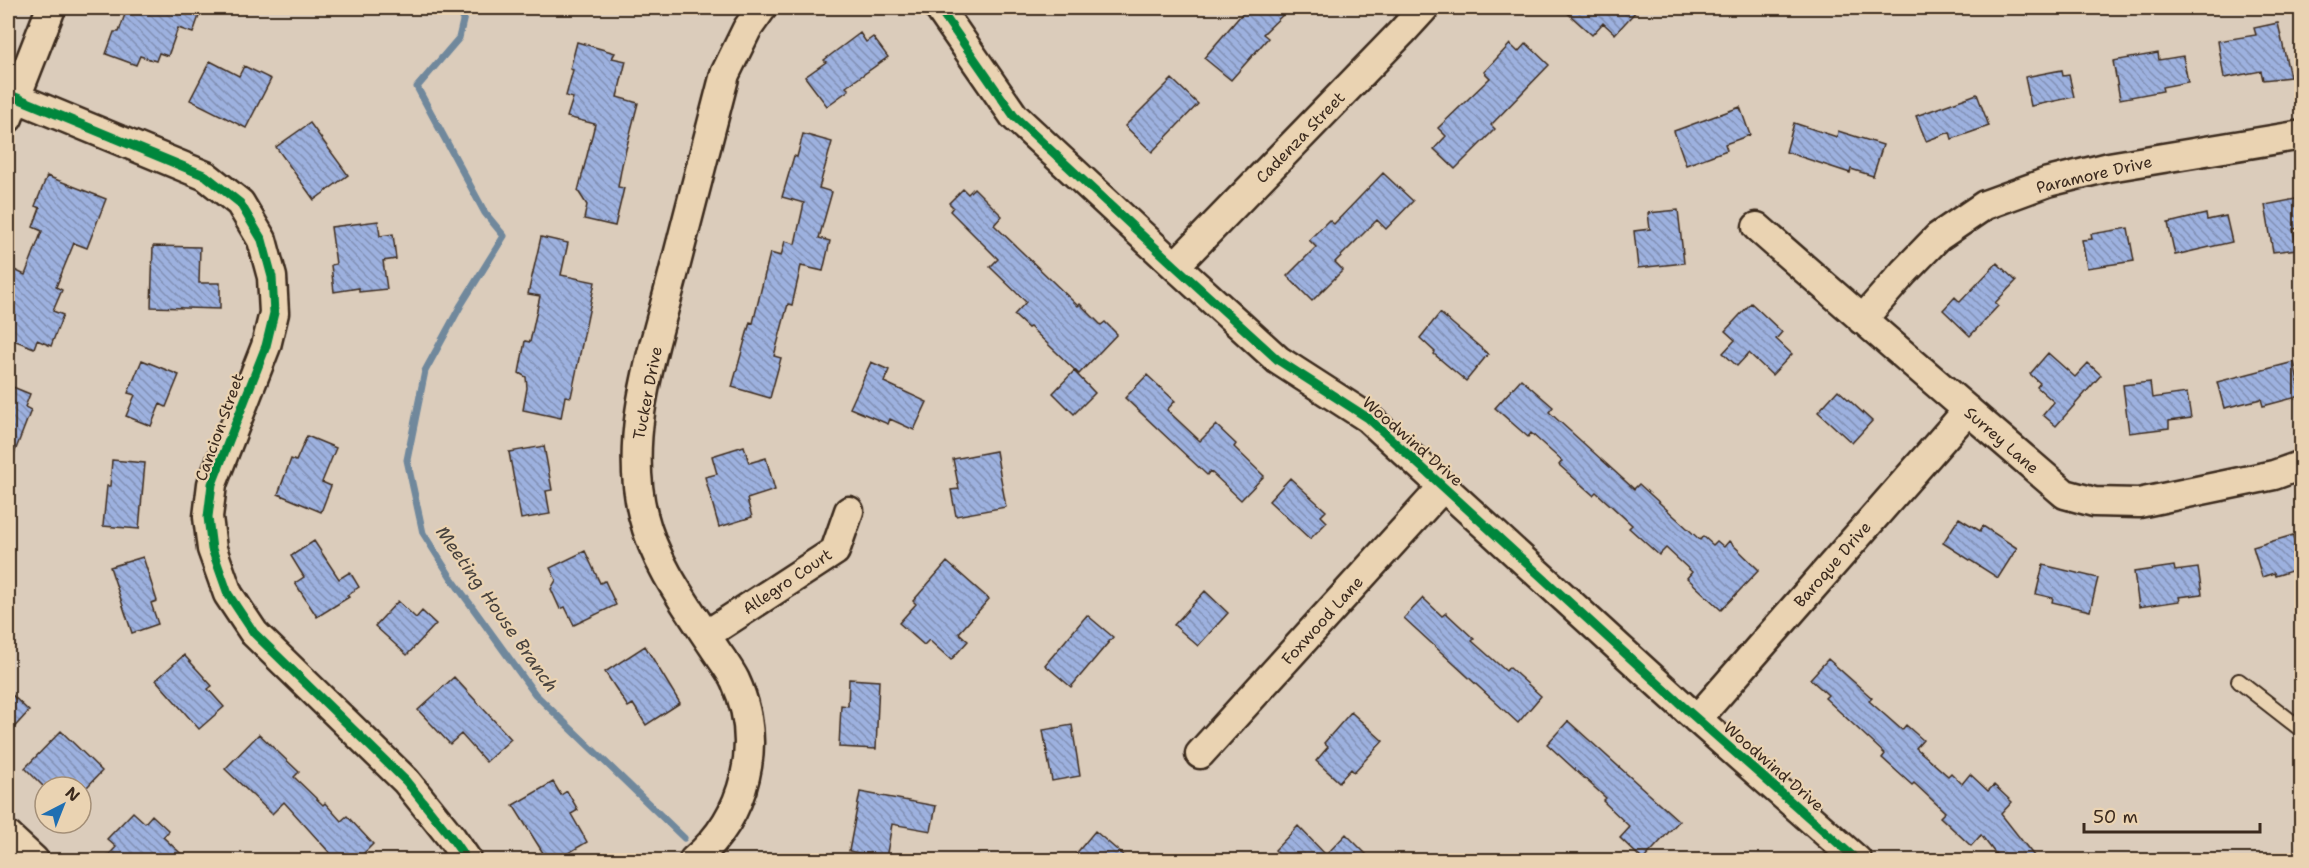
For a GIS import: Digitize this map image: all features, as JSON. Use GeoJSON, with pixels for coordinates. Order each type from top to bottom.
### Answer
{"type":"FeatureCollection","features":[{"type":"Feature","properties":{"kind":"street"},"geometry":{"type":"LineString","coordinates":[[11,108],[51,8]]}},
{"type":"Feature","properties":{"kind":"street","name":"Tucker Drive"},"geometry":{"type":"LineString","coordinates":[[694,861],[714,842],[741,795],[747,772],[750,739],[745,710],[735,680],[664,571],[643,516],[635,461],[638,423],[644,389],[725,74],[747,29],[762,8]]}},
{"type":"Feature","properties":{"kind":"street","name":"Woodwind Drive"},"geometry":{"type":"LineString","coordinates":[[939,8],[1014,116],[1174,266],[1278,360],[1368,418],[1696,718],[1857,861]]}},
{"type":"Feature","properties":{"kind":"street","name":"Cadenza Street"},"geometry":{"type":"LineString","coordinates":[[1174,266],[1424,8]]}},
{"type":"Feature","properties":{"kind":"street","name":"Cancion Street"},"geometry":{"type":"LineString","coordinates":[[11,108],[207,176],[240,203],[262,240],[272,277],[274,313],[266,346],[212,484],[208,518],[212,549],[228,594],[254,633],[406,781],[451,837],[467,861]]}},
{"type":"Feature","properties":{"kind":"street","name":"Paramore Drive"},"geometry":{"type":"LineString","coordinates":[[1862,320],[1938,237],[1985,205],[2048,182],[2109,167],[2301,135]]}},
{"type":"Feature","properties":{"kind":"street","name":"Surrey Lane"},"geometry":{"type":"LineString","coordinates":[[1757,227],[2065,494],[2094,502],[2139,503],[2274,475],[2301,465]]}},
{"type":"Feature","properties":{"kind":"street","name":"Baroque Drive"},"geometry":{"type":"LineString","coordinates":[[1696,718],[1968,410]]}},
{"type":"Feature","properties":{"kind":"street","name":"Foxwood Lane"},"geometry":{"type":"LineString","coordinates":[[1200,754],[1443,487]]}},
{"type":"Feature","properties":{"kind":"street","name":"Allegro Court"},"geometry":{"type":"LineString","coordinates":[[706,635],[835,551],[849,511]]}},
{"type":"Feature","properties":{"kind":"street"},"geometry":{"type":"LineString","coordinates":[[8,836],[34,861]]}},
{"type":"Feature","properties":{"kind":"lane"},"geometry":{"type":"LineString","coordinates":[[2240,681],[2301,730]]}},
{"type":"Feature","properties":{"kind":"building"},"geometry":{"type":"Polygon","coordinates":[[[127,8],[185,8],[200,13],[193,33],[178,28],[168,56],[159,53],[156,61],[140,56],[136,65],[106,54],[114,32],[119,32],[127,8]]]}},
{"type":"Feature","properties":{"kind":"building"},"geometry":{"type":"Polygon","coordinates":[[[1247,8],[1290,8],[1263,34],[1268,38],[1231,80],[1204,58],[1247,8]]]}},
{"type":"Feature","properties":{"kind":"building"},"geometry":{"type":"Polygon","coordinates":[[[1562,8],[1639,8],[1615,34],[1603,23],[1592,35],[1562,8]]]}},
{"type":"Feature","properties":{"kind":"building"},"geometry":{"type":"Polygon","coordinates":[[[2278,23],[2290,77],[2263,80],[2261,71],[2224,78],[2218,41],[2256,35],[2254,28],[2278,23]]]}},
{"type":"Feature","properties":{"kind":"building"},"geometry":{"type":"Polygon","coordinates":[[[860,33],[866,42],[873,37],[888,57],[846,87],[849,90],[827,106],[805,77],[860,33]]]}},
{"type":"Feature","properties":{"kind":"building"},"geometry":{"type":"Polygon","coordinates":[[[577,42],[615,53],[612,58],[626,61],[617,97],[638,103],[622,165],[618,187],[624,188],[615,226],[584,219],[587,205],[578,191],[595,124],[567,117],[573,98],[566,96],[577,42]]]}},
{"type":"Feature","properties":{"kind":"building"},"geometry":{"type":"Polygon","coordinates":[[[1526,43],[1549,65],[1491,125],[1495,129],[1455,169],[1434,149],[1446,136],[1438,128],[1490,78],[1484,72],[1510,44],[1518,52],[1526,43]]]}},
{"type":"Feature","properties":{"kind":"building"},"geometry":{"type":"Polygon","coordinates":[[[2158,53],[2159,60],[2183,56],[2188,82],[2162,87],[2163,91],[2120,99],[2113,61],[2158,53]]]}},
{"type":"Feature","properties":{"kind":"building"},"geometry":{"type":"Polygon","coordinates":[[[210,61],[239,76],[244,66],[271,79],[246,128],[190,100],[210,61]]]}},
{"type":"Feature","properties":{"kind":"building"},"geometry":{"type":"Polygon","coordinates":[[[2062,70],[2063,76],[2069,75],[2074,97],[2031,106],[2025,77],[2062,70]]]}},
{"type":"Feature","properties":{"kind":"building"},"geometry":{"type":"Polygon","coordinates":[[[1172,79],[1198,104],[1152,152],[1125,126],[1172,79]]]}},
{"type":"Feature","properties":{"kind":"building"},"geometry":{"type":"Polygon","coordinates":[[[1977,94],[1989,126],[1952,139],[1950,132],[1926,141],[1916,116],[1977,94]]]}},
{"type":"Feature","properties":{"kind":"building"},"geometry":{"type":"Polygon","coordinates":[[[1740,107],[1750,135],[1725,144],[1727,150],[1686,165],[1674,131],[1740,107]]]}},
{"type":"Feature","properties":{"kind":"building"},"geometry":{"type":"Polygon","coordinates":[[[310,123],[348,175],[314,200],[276,147],[310,123]]]}},
{"type":"Feature","properties":{"kind":"building"},"geometry":{"type":"Polygon","coordinates":[[[1794,123],[1837,137],[1838,131],[1883,145],[1873,176],[1851,169],[1850,173],[1786,152],[1794,123]]]}},
{"type":"Feature","properties":{"kind":"building"},"geometry":{"type":"Polygon","coordinates":[[[803,134],[832,142],[819,188],[832,192],[819,238],[830,241],[823,271],[801,266],[792,305],[788,304],[774,356],[781,358],[770,398],[732,387],[750,322],[753,323],[770,253],[781,256],[785,241],[795,244],[804,203],[782,197],[803,134]]]}},
{"type":"Feature","properties":{"kind":"building"},"geometry":{"type":"Polygon","coordinates":[[[1383,173],[1413,201],[1386,229],[1377,220],[1335,262],[1343,270],[1312,301],[1287,276],[1316,247],[1309,240],[1329,220],[1334,224],[1383,173]]]}},
{"type":"Feature","properties":{"kind":"building"},"geometry":{"type":"Polygon","coordinates":[[[47,176],[106,199],[87,248],[74,243],[56,287],[62,290],[53,311],[63,315],[51,346],[37,340],[34,348],[8,338],[8,267],[25,275],[42,231],[33,227],[40,208],[35,206],[47,176]]]}},
{"type":"Feature","properties":{"kind":"building"},"geometry":{"type":"Polygon","coordinates":[[[974,188],[1002,216],[994,225],[1078,306],[1080,304],[1101,325],[1105,322],[1117,334],[1079,374],[1030,327],[1028,328],[1014,315],[1026,302],[990,267],[998,259],[950,211],[953,207],[949,203],[963,189],[968,194],[974,188]]]}},
{"type":"Feature","properties":{"kind":"building"},"geometry":{"type":"Polygon","coordinates":[[[2301,198],[2301,228],[2293,229],[2297,249],[2273,252],[2265,205],[2301,198]]]}},
{"type":"Feature","properties":{"kind":"building"},"geometry":{"type":"Polygon","coordinates":[[[1678,210],[1684,263],[1638,268],[1634,231],[1650,229],[1648,213],[1678,210]]]}},
{"type":"Feature","properties":{"kind":"building"},"geometry":{"type":"Polygon","coordinates":[[[2206,214],[2207,220],[2226,216],[2232,242],[2175,255],[2168,223],[2206,214]]]}},
{"type":"Feature","properties":{"kind":"building"},"geometry":{"type":"Polygon","coordinates":[[[378,221],[380,236],[393,234],[396,259],[383,261],[387,289],[359,292],[359,288],[334,292],[331,265],[336,264],[331,227],[378,221]]]}},
{"type":"Feature","properties":{"kind":"building"},"geometry":{"type":"Polygon","coordinates":[[[2128,228],[2134,261],[2087,268],[2082,240],[2092,239],[2091,234],[2128,228]]]}},
{"type":"Feature","properties":{"kind":"building"},"geometry":{"type":"Polygon","coordinates":[[[541,237],[568,243],[561,275],[595,282],[571,397],[565,396],[561,418],[523,410],[527,388],[526,377],[519,373],[525,341],[530,342],[540,296],[528,294],[541,237]]]}},
{"type":"Feature","properties":{"kind":"building"},"geometry":{"type":"Polygon","coordinates":[[[153,246],[200,247],[199,283],[220,283],[220,309],[151,307],[153,246]]]}},
{"type":"Feature","properties":{"kind":"building"},"geometry":{"type":"Polygon","coordinates":[[[1997,263],[2016,281],[1995,303],[1998,306],[1970,336],[1943,310],[1955,297],[1960,302],[1997,263]]]}},
{"type":"Feature","properties":{"kind":"building"},"geometry":{"type":"Polygon","coordinates":[[[1751,303],[1782,332],[1776,339],[1792,354],[1772,375],[1749,353],[1737,366],[1723,353],[1735,340],[1725,331],[1751,303]]]}},
{"type":"Feature","properties":{"kind":"building"},"geometry":{"type":"Polygon","coordinates":[[[1440,313],[1488,354],[1466,381],[1434,354],[1435,352],[1420,338],[1440,313]]]}},
{"type":"Feature","properties":{"kind":"building"},"geometry":{"type":"Polygon","coordinates":[[[2048,353],[2075,377],[2088,363],[2101,375],[2056,426],[2043,415],[2054,402],[2037,387],[2040,383],[2030,374],[2048,353]]]}},
{"type":"Feature","properties":{"kind":"building"},"geometry":{"type":"Polygon","coordinates":[[[142,360],[179,375],[166,407],[160,404],[151,426],[126,416],[135,395],[128,393],[142,360]]]}},
{"type":"Feature","properties":{"kind":"building"},"geometry":{"type":"Polygon","coordinates":[[[871,362],[889,370],[884,382],[927,402],[914,430],[890,419],[888,424],[850,408],[871,362]]]}},
{"type":"Feature","properties":{"kind":"building"},"geometry":{"type":"Polygon","coordinates":[[[2294,362],[2301,396],[2263,406],[2261,399],[2224,408],[2217,382],[2294,362]]]}},
{"type":"Feature","properties":{"kind":"building"},"geometry":{"type":"Polygon","coordinates":[[[1074,371],[1095,393],[1074,414],[1053,393],[1074,371]]]}},
{"type":"Feature","properties":{"kind":"building"},"geometry":{"type":"Polygon","coordinates":[[[1147,375],[1175,401],[1167,410],[1200,441],[1216,425],[1236,444],[1234,447],[1264,476],[1241,500],[1210,471],[1207,475],[1125,398],[1147,375]]]}},
{"type":"Feature","properties":{"kind":"building"},"geometry":{"type":"Polygon","coordinates":[[[1521,379],[1553,407],[1549,412],[1634,489],[1639,484],[1700,540],[1703,536],[1713,545],[1717,541],[1724,547],[1729,541],[1759,570],[1721,610],[1687,578],[1692,572],[1666,548],[1659,555],[1629,528],[1632,525],[1596,492],[1593,495],[1559,465],[1562,461],[1531,433],[1528,437],[1495,408],[1521,379]]]}},
{"type":"Feature","properties":{"kind":"building"},"geometry":{"type":"Polygon","coordinates":[[[2150,382],[2152,398],[2187,393],[2191,418],[2169,421],[2169,428],[2129,433],[2123,385],[2150,382]]]}},
{"type":"Feature","properties":{"kind":"building"},"geometry":{"type":"Polygon","coordinates":[[[8,385],[30,394],[25,407],[31,410],[9,467],[8,466],[8,385]]]}},
{"type":"Feature","properties":{"kind":"building"},"geometry":{"type":"Polygon","coordinates":[[[1838,390],[1872,421],[1852,443],[1818,412],[1838,390]]]}},
{"type":"Feature","properties":{"kind":"building"},"geometry":{"type":"Polygon","coordinates":[[[307,436],[336,448],[322,482],[331,486],[321,512],[278,494],[291,459],[296,461],[307,436]]]}},
{"type":"Feature","properties":{"kind":"building"},"geometry":{"type":"Polygon","coordinates":[[[544,446],[552,490],[546,491],[550,514],[521,519],[509,452],[544,446]]]}},
{"type":"Feature","properties":{"kind":"building"},"geometry":{"type":"Polygon","coordinates":[[[744,446],[749,463],[766,458],[775,490],[747,499],[752,517],[719,527],[705,477],[717,474],[712,456],[744,446]]]}},
{"type":"Feature","properties":{"kind":"building"},"geometry":{"type":"Polygon","coordinates":[[[996,451],[1006,507],[956,516],[951,490],[959,489],[953,459],[996,451]]]}},
{"type":"Feature","properties":{"kind":"building"},"geometry":{"type":"Polygon","coordinates":[[[112,460],[145,463],[139,529],[103,526],[112,460]]]}},
{"type":"Feature","properties":{"kind":"building"},"geometry":{"type":"Polygon","coordinates":[[[1290,478],[1326,511],[1321,516],[1327,522],[1310,539],[1269,501],[1290,478]]]}},
{"type":"Feature","properties":{"kind":"building"},"geometry":{"type":"Polygon","coordinates":[[[1959,518],[1980,531],[1983,526],[2017,548],[1998,578],[1943,543],[1959,518]]]}},
{"type":"Feature","properties":{"kind":"building"},"geometry":{"type":"Polygon","coordinates":[[[2293,535],[2295,544],[2301,542],[2301,568],[2275,576],[2274,573],[2262,577],[2253,547],[2293,535]]]}},
{"type":"Feature","properties":{"kind":"building"},"geometry":{"type":"Polygon","coordinates":[[[314,541],[339,579],[350,572],[359,587],[347,595],[349,597],[317,617],[295,583],[304,577],[291,556],[314,541]]]}},
{"type":"Feature","properties":{"kind":"building"},"geometry":{"type":"Polygon","coordinates":[[[585,551],[600,583],[605,581],[616,605],[574,625],[565,607],[560,609],[551,589],[556,580],[550,568],[585,551]]]}},
{"type":"Feature","properties":{"kind":"building"},"geometry":{"type":"Polygon","coordinates":[[[143,557],[157,601],[151,603],[158,624],[132,633],[110,567],[143,557]]]}},
{"type":"Feature","properties":{"kind":"building"},"geometry":{"type":"Polygon","coordinates":[[[947,562],[989,599],[959,633],[968,641],[951,660],[929,640],[924,645],[899,623],[916,604],[913,601],[947,562]]]}},
{"type":"Feature","properties":{"kind":"building"},"geometry":{"type":"Polygon","coordinates":[[[2043,565],[2098,578],[2090,611],[2052,602],[2053,598],[2036,594],[2043,565]]]}},
{"type":"Feature","properties":{"kind":"building"},"geometry":{"type":"Polygon","coordinates":[[[2174,566],[2175,571],[2198,568],[2202,594],[2179,597],[2180,601],[2139,607],[2134,572],[2174,566]]]}},
{"type":"Feature","properties":{"kind":"building"},"geometry":{"type":"Polygon","coordinates":[[[1205,591],[1228,613],[1198,646],[1174,625],[1205,591]]]}},
{"type":"Feature","properties":{"kind":"building"},"geometry":{"type":"Polygon","coordinates":[[[1423,598],[1442,616],[1446,613],[1474,639],[1472,641],[1506,671],[1509,667],[1541,696],[1518,723],[1404,618],[1423,598]]]}},
{"type":"Feature","properties":{"kind":"building"},"geometry":{"type":"Polygon","coordinates":[[[398,601],[416,618],[422,611],[436,624],[407,655],[375,626],[398,601]]]}},
{"type":"Feature","properties":{"kind":"building"},"geometry":{"type":"Polygon","coordinates":[[[1087,615],[1113,637],[1071,687],[1045,665],[1087,615]]]}},
{"type":"Feature","properties":{"kind":"building"},"geometry":{"type":"Polygon","coordinates":[[[645,646],[680,703],[646,725],[633,704],[628,707],[605,672],[645,646]]]}},
{"type":"Feature","properties":{"kind":"building"},"geometry":{"type":"Polygon","coordinates":[[[184,655],[212,686],[208,689],[224,707],[199,729],[156,680],[184,655]]]}},
{"type":"Feature","properties":{"kind":"building"},"geometry":{"type":"Polygon","coordinates":[[[1828,659],[1872,698],[1869,701],[1902,730],[1906,725],[1923,740],[1916,748],[1948,776],[1951,773],[1962,784],[1970,774],[1988,791],[1994,785],[2012,802],[2001,814],[2038,861],[2001,861],[1981,835],[1971,846],[1940,817],[1945,812],[1914,783],[1912,785],[1882,758],[1885,754],[1825,698],[1828,695],[1810,679],[1828,659]]]}},
{"type":"Feature","properties":{"kind":"building"},"geometry":{"type":"Polygon","coordinates":[[[454,677],[511,739],[486,762],[461,734],[450,744],[418,710],[454,677]]]}},
{"type":"Feature","properties":{"kind":"building"},"geometry":{"type":"Polygon","coordinates":[[[849,679],[879,681],[876,749],[839,747],[841,705],[848,706],[849,679]]]}},
{"type":"Feature","properties":{"kind":"building"},"geometry":{"type":"Polygon","coordinates":[[[8,691],[29,711],[8,734],[8,691]]]}},
{"type":"Feature","properties":{"kind":"building"},"geometry":{"type":"Polygon","coordinates":[[[1351,712],[1383,741],[1354,772],[1351,769],[1339,782],[1316,761],[1328,747],[1324,743],[1351,712]]]}},
{"type":"Feature","properties":{"kind":"building"},"geometry":{"type":"Polygon","coordinates":[[[1568,721],[1679,821],[1643,860],[1620,838],[1630,827],[1603,801],[1606,798],[1547,744],[1568,721]]]}},
{"type":"Feature","properties":{"kind":"building"},"geometry":{"type":"Polygon","coordinates":[[[1072,725],[1080,776],[1052,781],[1043,730],[1072,725]]]}},
{"type":"Feature","properties":{"kind":"building"},"geometry":{"type":"Polygon","coordinates":[[[61,731],[102,771],[93,781],[93,775],[33,776],[25,768],[61,731]]]}},
{"type":"Feature","properties":{"kind":"building"},"geometry":{"type":"Polygon","coordinates":[[[259,734],[299,772],[294,777],[323,805],[325,803],[341,821],[347,816],[373,844],[356,861],[337,861],[284,802],[272,814],[225,769],[259,734]]]}},
{"type":"Feature","properties":{"kind":"building"},"geometry":{"type":"Polygon","coordinates":[[[553,782],[561,795],[567,791],[578,810],[571,814],[587,842],[555,861],[548,861],[513,805],[553,782]]]}},
{"type":"Feature","properties":{"kind":"building"},"geometry":{"type":"Polygon","coordinates":[[[860,792],[936,806],[931,831],[892,824],[886,859],[849,851],[860,792]]]}},
{"type":"Feature","properties":{"kind":"building"},"geometry":{"type":"Polygon","coordinates":[[[133,812],[145,823],[152,815],[169,831],[163,837],[189,861],[103,861],[116,847],[107,839],[133,812]]]}},
{"type":"Feature","properties":{"kind":"building"},"geometry":{"type":"Polygon","coordinates":[[[1298,826],[1326,855],[1346,834],[1373,861],[1285,861],[1275,850],[1298,826]]]}},
{"type":"Feature","properties":{"kind":"building"},"geometry":{"type":"Polygon","coordinates":[[[1095,831],[1130,861],[1070,861],[1095,831]]]}},
{"type":"Feature","properties":{"kind":"waterway","name":"Meeting House Branch"},"geometry":{"type":"LineString","coordinates":[[466,8],[459,38],[417,87],[485,213],[504,236],[461,305],[425,371],[407,460],[423,533],[452,579],[535,694],[684,838]]}},
{"type":"Feature","properties":{"kind":"cycle path"},"geometry":{"type":"LineString","coordinates":[[939,8],[1014,116],[1175,266],[1278,360],[1368,418],[1687,710],[1857,860]]}},
{"type":"Feature","properties":{"kind":"cycle path"},"geometry":{"type":"LineString","coordinates":[[15,97],[206,176],[240,203],[262,240],[272,277],[274,313],[266,346],[212,484],[208,517],[212,549],[228,594],[254,633],[406,781],[467,860]]}}]}
